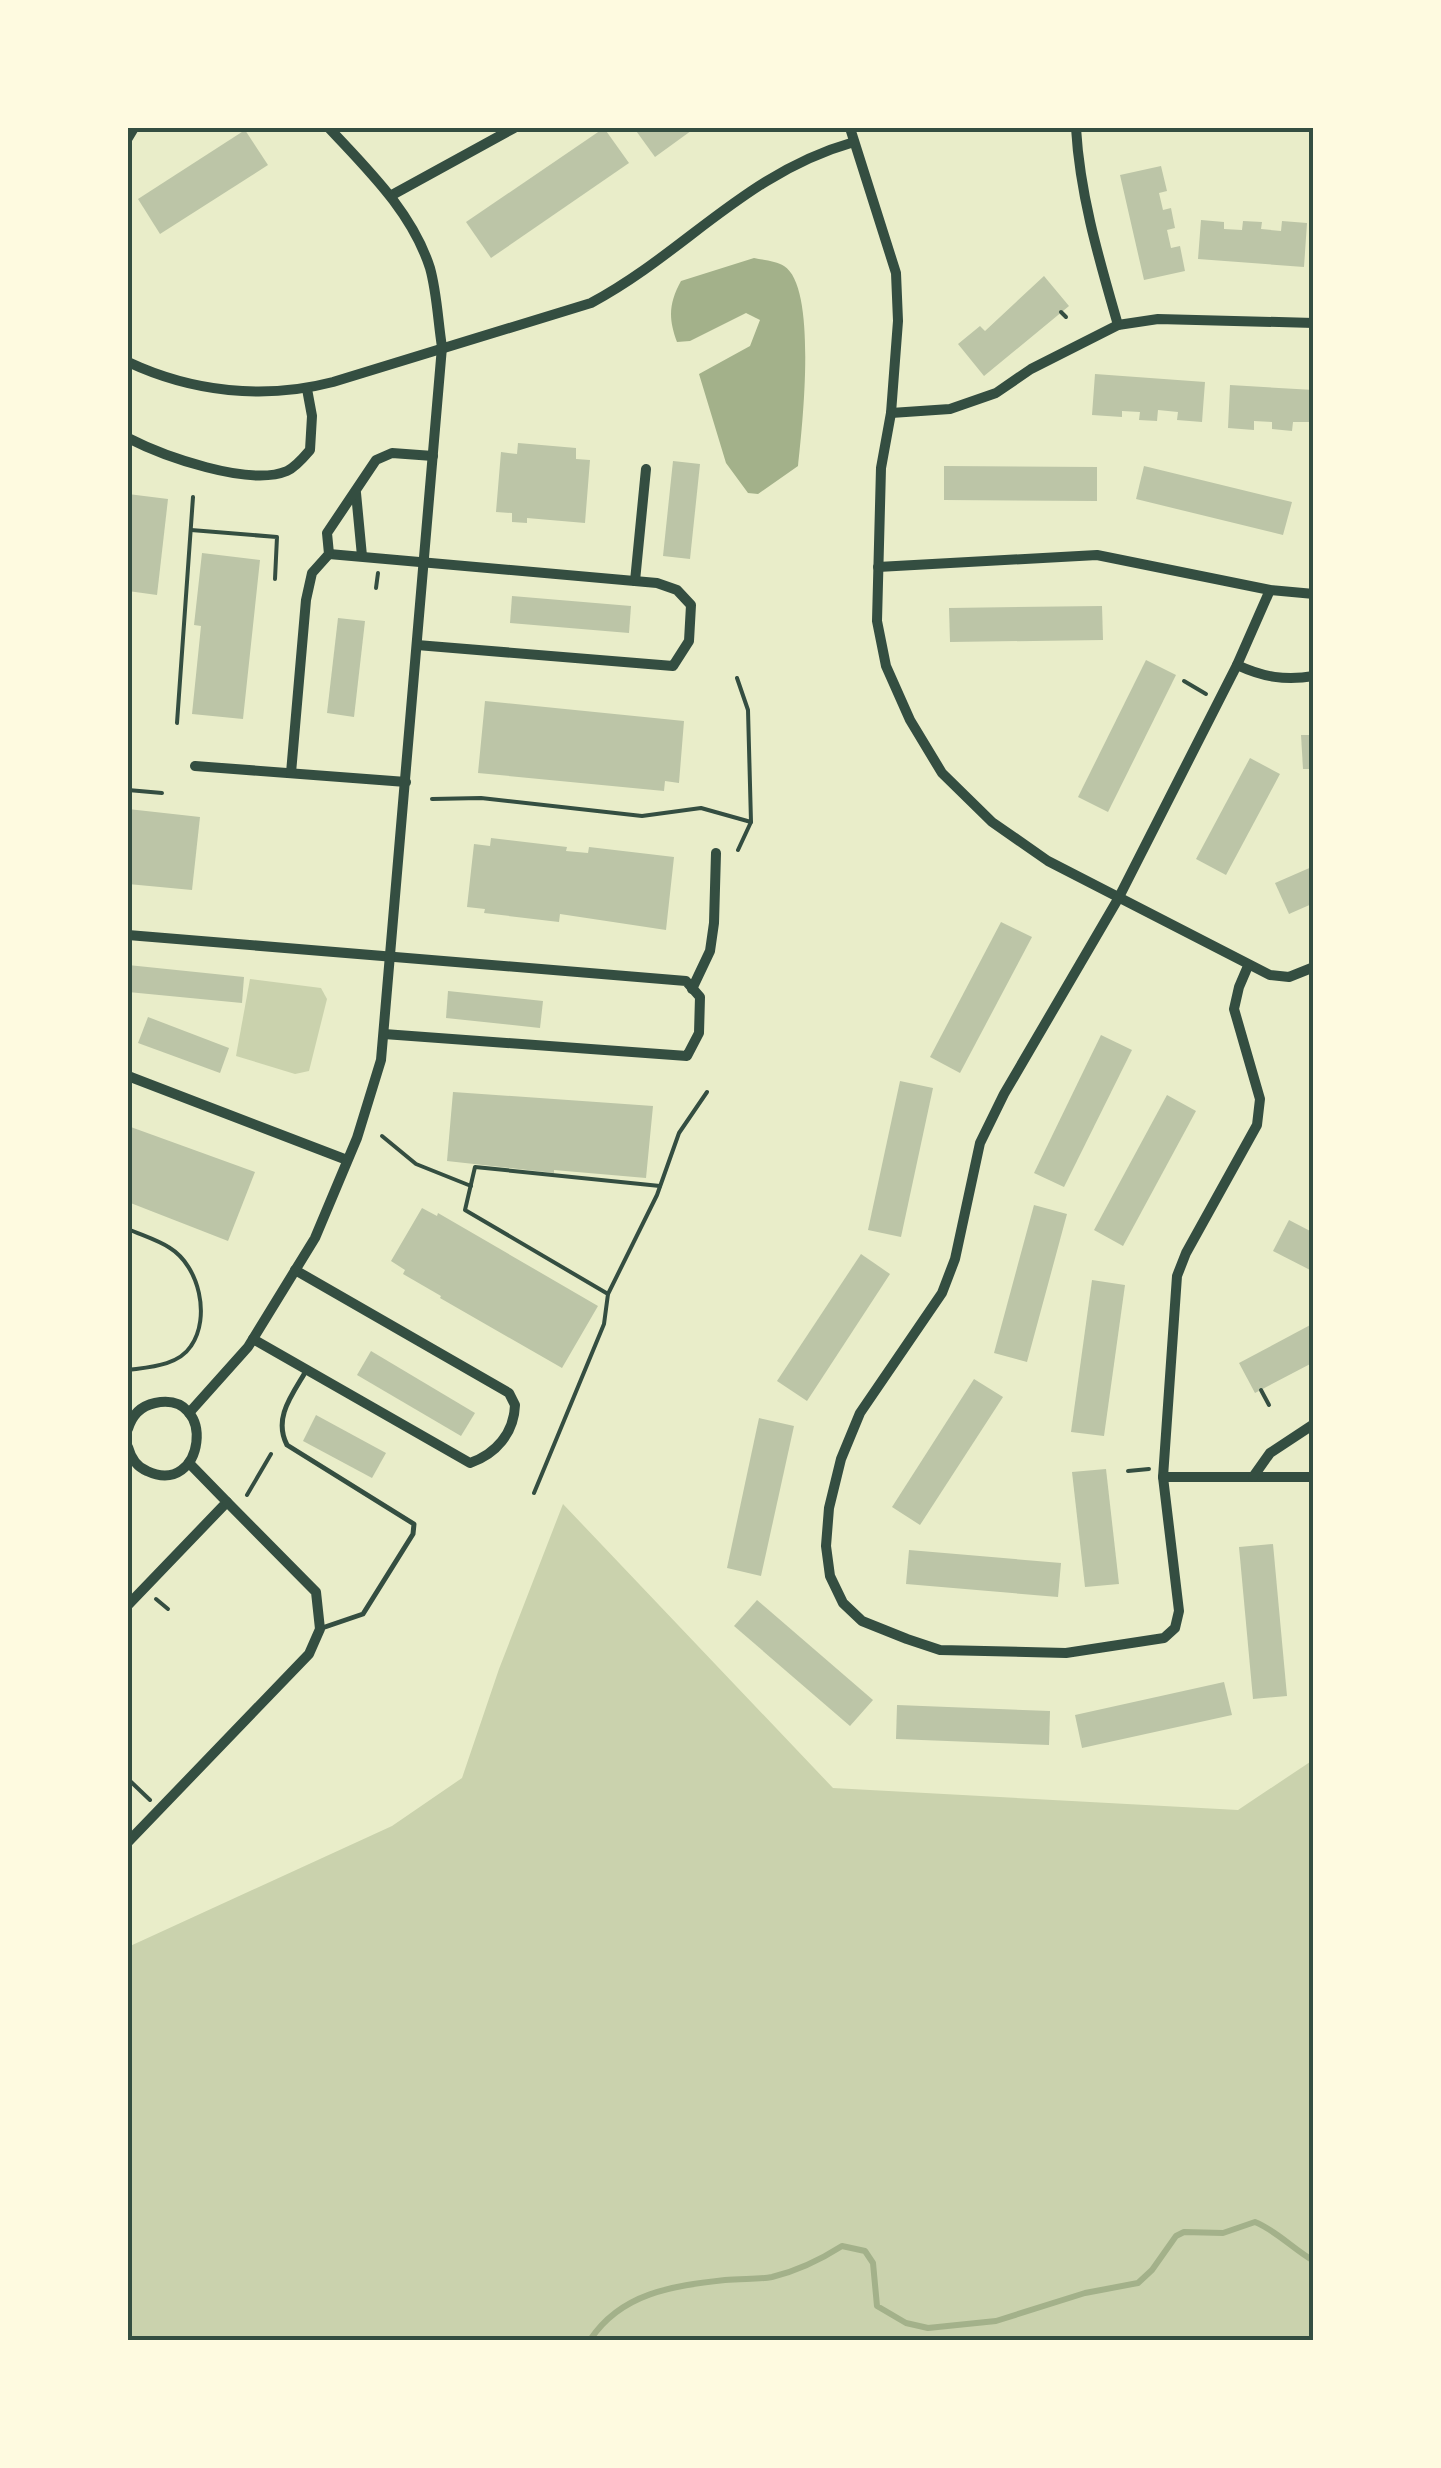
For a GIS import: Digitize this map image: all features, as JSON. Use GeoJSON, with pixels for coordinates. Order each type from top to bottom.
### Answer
{"type":"FeatureCollection","features":[{"type":"Feature","properties":{"kind":"street"},"geometry":{"type":"LineString","coordinates":[[128,138],[134,128]]}},
{"type":"Feature","properties":{"kind":"street"},"geometry":{"type":"LineString","coordinates":[[188,1413],[253,1338],[315,1238],[348,1160],[381,1060],[384,1034],[442,347],[430,268],[392,196],[329,128]]}},
{"type":"Feature","properties":{"kind":"street"},"geometry":{"type":"LineString","coordinates":[[392,196],[514,128]]}},
{"type":"Feature","properties":{"kind":"street"},"geometry":{"type":"LineString","coordinates":[[850,128],[896,274],[898,321],[891,412],[881,468],[877,621],[886,666],[910,720],[942,773],[1006,832],[1048,861],[1270,975],[1289,978],[1314,967]]}},
{"type":"Feature","properties":{"kind":"street"},"geometry":{"type":"LineString","coordinates":[[1076,128],[1079,171],[1091,232],[1118,325]]}},
{"type":"Feature","properties":{"kind":"street"},"geometry":{"type":"LineString","coordinates":[[128,362],[159,376],[201,386],[262,394],[307,389],[590,303],[619,288],[758,184],[812,156],[854,142]]}},
{"type":"Feature","properties":{"kind":"street"},"geometry":{"type":"LineString","coordinates":[[891,412],[950,409],[996,393],[1031,370],[1118,325],[1175,319],[1314,323]]}},
{"type":"Feature","properties":{"kind":"street"},"geometry":{"type":"LineString","coordinates":[[128,438],[223,471],[256,476],[287,471],[310,450],[312,416],[307,389]]}},
{"type":"Feature","properties":{"kind":"street"},"geometry":{"type":"LineString","coordinates":[[330,554],[327,533],[376,460],[392,453],[432,456]]}},
{"type":"Feature","properties":{"kind":"street"},"geometry":{"type":"LineString","coordinates":[[635,581],[646,470]]}},
{"type":"Feature","properties":{"kind":"street"},"geometry":{"type":"LineString","coordinates":[[356,493],[362,556]]}},
{"type":"Feature","properties":{"kind":"street"},"geometry":{"type":"LineString","coordinates":[[330,554],[635,581],[677,590],[691,606],[688,640],[673,666],[417,644]]}},
{"type":"Feature","properties":{"kind":"street"},"geometry":{"type":"LineString","coordinates":[[291,773],[306,600],[312,573],[330,554]]}},
{"type":"Feature","properties":{"kind":"street"},"geometry":{"type":"LineString","coordinates":[[878,568],[1097,555],[1270,590],[1314,594]]}},
{"type":"Feature","properties":{"kind":"street"},"geometry":{"type":"LineString","coordinates":[[1248,966],[1234,1008],[1260,1099],[1257,1125],[1177,1276],[1162,1477],[1179,1611],[1176,1628],[1164,1638],[1066,1653],[940,1650],[862,1620],[843,1604],[830,1576],[826,1546],[828,1508],[841,1459],[860,1413],[942,1293],[956,1260],[980,1143],[1004,1094],[1118,899],[1237,666],[1270,590]]}},
{"type":"Feature","properties":{"kind":"street"},"geometry":{"type":"LineString","coordinates":[[1237,666],[1261,677],[1314,676]]}},
{"type":"Feature","properties":{"kind":"street"},"geometry":{"type":"LineString","coordinates":[[195,766],[406,782]]}},
{"type":"Feature","properties":{"kind":"street"},"geometry":{"type":"LineString","coordinates":[[692,988],[710,952],[716,854]]}},
{"type":"Feature","properties":{"kind":"street"},"geometry":{"type":"LineString","coordinates":[[128,936],[686,981],[700,997],[699,1033],[687,1056],[384,1034]]}},
{"type":"Feature","properties":{"kind":"street"},"geometry":{"type":"LineString","coordinates":[[128,1076],[348,1160]]}},
{"type":"Feature","properties":{"kind":"street"},"geometry":{"type":"LineString","coordinates":[[253,1338],[470,1463],[488,1457],[500,1444],[514,1417],[515,1405],[508,1393],[295,1270]]}},
{"type":"Feature","properties":{"kind":"street"},"geometry":{"type":"LineString","coordinates":[[128,1402],[138,1412]]}},
{"type":"Feature","properties":{"kind":"street"},"geometry":{"type":"LineString","coordinates":[[128,1428],[138,1412],[162,1402],[188,1413],[195,1422],[198,1443],[189,1463],[169,1474],[157,1474],[136,1464],[128,1448]]}},
{"type":"Feature","properties":{"kind":"street"},"geometry":{"type":"LineString","coordinates":[[1253,1477],[1270,1453],[1314,1424]]}},
{"type":"Feature","properties":{"kind":"street"},"geometry":{"type":"LineString","coordinates":[[128,1842],[309,1654],[320,1629],[316,1592],[189,1463]]}},
{"type":"Feature","properties":{"kind":"street"},"geometry":{"type":"LineString","coordinates":[[1162,1477],[1314,1478]]}},
{"type":"Feature","properties":{"kind":"street"},"geometry":{"type":"LineString","coordinates":[[128,1605],[227,1502]]}},
{"type":"Feature","properties":{"kind":"lane"},"geometry":{"type":"LineString","coordinates":[[307,1370],[282,1415],[280,1432],[286,1444],[414,1524],[412,1534],[363,1614],[320,1629]]}},
{"type":"Feature","properties":{"kind":"path"},"geometry":{"type":"LineString","coordinates":[[177,724],[193,496]]}},
{"type":"Feature","properties":{"kind":"path"},"geometry":{"type":"LineString","coordinates":[[191,530],[278,537],[275,579]]}},
{"type":"Feature","properties":{"kind":"path"},"geometry":{"type":"LineString","coordinates":[[737,678],[748,710],[750,822],[738,850]]}},
{"type":"Feature","properties":{"kind":"path"},"geometry":{"type":"LineString","coordinates":[[1184,681],[1193,688]]}},
{"type":"Feature","properties":{"kind":"path"},"geometry":{"type":"LineString","coordinates":[[128,790],[162,792]]}},
{"type":"Feature","properties":{"kind":"path"},"geometry":{"type":"LineString","coordinates":[[432,799],[481,798],[642,816],[701,808],[750,822]]}},
{"type":"Feature","properties":{"kind":"path"},"geometry":{"type":"LineString","coordinates":[[534,1493],[604,1324],[608,1294],[660,1186],[679,1132],[707,1092]]}},
{"type":"Feature","properties":{"kind":"path"},"geometry":{"type":"LineString","coordinates":[[382,1136],[416,1164],[471,1186]]}},
{"type":"Feature","properties":{"kind":"path"},"geometry":{"type":"LineString","coordinates":[[608,1294],[465,1210],[476,1167],[660,1186]]}},
{"type":"Feature","properties":{"kind":"path"},"geometry":{"type":"LineString","coordinates":[[128,1229],[173,1250],[194,1276],[201,1313],[191,1346],[168,1364],[128,1370]]}},
{"type":"Feature","properties":{"kind":"path"},"geometry":{"type":"LineString","coordinates":[[1261,1390],[1269,1405]]}},
{"type":"Feature","properties":{"kind":"path"},"geometry":{"type":"LineString","coordinates":[[248,1495],[271,1454]]}},
{"type":"Feature","properties":{"kind":"path"},"geometry":{"type":"LineString","coordinates":[[128,1779],[160,1809]]}},
{"type":"Feature","properties":{"kind":"shaded area"},"geometry":{"type":"Polygon","coordinates":[[[754,258],[781,264],[795,279],[801,301],[805,360],[798,466],[758,494],[748,493],[726,463],[699,374],[750,346],[760,320],[746,313],[690,341],[677,342],[671,318],[681,281],[754,258]]]}},
{"type":"Feature","properties":{"kind":"shaded area"},"geometry":{"type":"Polygon","coordinates":[[[250,979],[321,988],[327,999],[309,1071],[295,1074],[236,1056],[250,979]]]}},
{"type":"Feature","properties":{"kind":"shaded area"},"geometry":{"type":"Polygon","coordinates":[[[563,1504],[833,1788],[1238,1810],[1313,1760],[1313,2340],[128,2340],[128,1947],[392,1826],[462,1778],[563,1504]]]}},
{"type":"Feature","properties":{"kind":"building"},"geometry":{"type":"Polygon","coordinates":[[[604,128],[629,163],[491,258],[466,222],[604,128]]]}},
{"type":"Feature","properties":{"kind":"building"},"geometry":{"type":"Polygon","coordinates":[[[634,128],[695,128],[655,157],[634,128]]]}},
{"type":"Feature","properties":{"kind":"building"},"geometry":{"type":"Polygon","coordinates":[[[245,130],[268,165],[160,234],[138,199],[245,130]]]}},
{"type":"Feature","properties":{"kind":"building"},"geometry":{"type":"Polygon","coordinates":[[[1161,166],[1167,191],[1159,193],[1163,210],[1171,208],[1175,228],[1167,230],[1171,248],[1180,246],[1185,271],[1144,280],[1120,175],[1161,166]]]}},
{"type":"Feature","properties":{"kind":"building"},"geometry":{"type":"Polygon","coordinates":[[[1201,220],[1224,222],[1224,229],[1242,230],[1243,221],[1262,222],[1261,229],[1281,231],[1282,221],[1307,223],[1304,267],[1198,259],[1201,220]]]}},
{"type":"Feature","properties":{"kind":"building"},"geometry":{"type":"Polygon","coordinates":[[[1044,276],[1069,306],[984,376],[958,344],[980,326],[985,331],[1044,276]]]}},
{"type":"Feature","properties":{"kind":"building"},"geometry":{"type":"Polygon","coordinates":[[[1095,374],[1205,382],[1202,422],[1177,420],[1178,412],[1158,410],[1157,421],[1139,420],[1140,412],[1122,411],[1122,417],[1092,415],[1095,374]]]}},
{"type":"Feature","properties":{"kind":"building"},"geometry":{"type":"Polygon","coordinates":[[[1230,385],[1314,390],[1314,430],[1310,430],[1310,422],[1293,422],[1292,431],[1272,429],[1272,422],[1254,421],[1254,430],[1228,428],[1230,385]]]}},
{"type":"Feature","properties":{"kind":"building"},"geometry":{"type":"Polygon","coordinates":[[[518,443],[576,448],[576,459],[590,460],[585,523],[527,518],[527,523],[512,522],[512,513],[496,512],[501,452],[517,454],[518,443]]]}},
{"type":"Feature","properties":{"kind":"building"},"geometry":{"type":"Polygon","coordinates":[[[673,461],[700,464],[690,559],[663,556],[673,461]]]}},
{"type":"Feature","properties":{"kind":"building"},"geometry":{"type":"Polygon","coordinates":[[[944,466],[1097,467],[1097,501],[944,500],[944,466]]]}},
{"type":"Feature","properties":{"kind":"building"},"geometry":{"type":"Polygon","coordinates":[[[1144,466],[1292,502],[1283,535],[1136,499],[1144,466]]]}},
{"type":"Feature","properties":{"kind":"building"},"geometry":{"type":"Polygon","coordinates":[[[128,494],[168,499],[157,595],[128,591],[128,494]]]}},
{"type":"Feature","properties":{"kind":"building"},"geometry":{"type":"Polygon","coordinates":[[[202,553],[260,560],[243,719],[192,714],[201,626],[194,625],[202,553]]]}},
{"type":"Feature","properties":{"kind":"building"},"geometry":{"type":"Polygon","coordinates":[[[512,596],[631,606],[629,633],[510,623],[512,596]]]}},
{"type":"Feature","properties":{"kind":"building"},"geometry":{"type":"Polygon","coordinates":[[[1102,606],[1103,640],[950,642],[949,608],[1102,606]]]}},
{"type":"Feature","properties":{"kind":"building"},"geometry":{"type":"Polygon","coordinates":[[[338,618],[365,621],[354,717],[327,713],[338,618]]]}},
{"type":"Feature","properties":{"kind":"building"},"geometry":{"type":"Polygon","coordinates":[[[1146,660],[1176,675],[1108,812],[1078,797],[1146,660]]]}},
{"type":"Feature","properties":{"kind":"building"},"geometry":{"type":"Polygon","coordinates":[[[485,701],[684,721],[679,783],[665,781],[664,791],[478,773],[485,701]]]}},
{"type":"Feature","properties":{"kind":"building"},"geometry":{"type":"Polygon","coordinates":[[[1301,735],[1314,735],[1314,769],[1303,769],[1301,735]]]}},
{"type":"Feature","properties":{"kind":"building"},"geometry":{"type":"Polygon","coordinates":[[[1250,758],[1280,774],[1226,875],[1196,859],[1250,758]]]}},
{"type":"Feature","properties":{"kind":"building"},"geometry":{"type":"Polygon","coordinates":[[[128,809],[200,817],[192,890],[128,884],[128,809]]]}},
{"type":"Feature","properties":{"kind":"building"},"geometry":{"type":"Polygon","coordinates":[[[491,838],[567,847],[566,851],[588,853],[589,847],[674,857],[666,930],[560,914],[559,922],[484,913],[485,909],[467,907],[474,844],[490,846],[491,838]]]}},
{"type":"Feature","properties":{"kind":"building"},"geometry":{"type":"Polygon","coordinates":[[[1314,866],[1314,903],[1289,914],[1275,883],[1314,866]]]}},
{"type":"Feature","properties":{"kind":"building"},"geometry":{"type":"Polygon","coordinates":[[[1001,922],[1032,937],[960,1073],[930,1057],[1001,922]]]}},
{"type":"Feature","properties":{"kind":"building"},"geometry":{"type":"Polygon","coordinates":[[[128,965],[244,977],[242,1003],[128,992],[128,965]]]}},
{"type":"Feature","properties":{"kind":"building"},"geometry":{"type":"Polygon","coordinates":[[[448,991],[543,1001],[540,1028],[446,1018],[448,991]]]}},
{"type":"Feature","properties":{"kind":"building"},"geometry":{"type":"Polygon","coordinates":[[[148,1017],[229,1048],[220,1073],[138,1043],[148,1017]]]}},
{"type":"Feature","properties":{"kind":"building"},"geometry":{"type":"Polygon","coordinates":[[[1101,1035],[1132,1050],[1064,1187],[1034,1173],[1101,1035]]]}},
{"type":"Feature","properties":{"kind":"building"},"geometry":{"type":"Polygon","coordinates":[[[900,1081],[933,1088],[901,1237],[868,1230],[900,1081]]]}},
{"type":"Feature","properties":{"kind":"building"},"geometry":{"type":"Polygon","coordinates":[[[453,1092],[653,1106],[646,1178],[447,1161],[453,1092]]]}},
{"type":"Feature","properties":{"kind":"building"},"geometry":{"type":"Polygon","coordinates":[[[1167,1095],[1196,1111],[1123,1246],[1094,1230],[1167,1095]]]}},
{"type":"Feature","properties":{"kind":"building"},"geometry":{"type":"Polygon","coordinates":[[[128,1126],[255,1172],[228,1241],[128,1202],[128,1126]]]}},
{"type":"Feature","properties":{"kind":"building"},"geometry":{"type":"Polygon","coordinates":[[[1034,1205],[1067,1214],[1027,1362],[994,1353],[1034,1205]]]}},
{"type":"Feature","properties":{"kind":"building"},"geometry":{"type":"Polygon","coordinates":[[[422,1208],[437,1216],[438,1213],[598,1306],[562,1368],[440,1298],[403,1274],[405,1270],[391,1261],[422,1208]]]}},
{"type":"Feature","properties":{"kind":"building"},"geometry":{"type":"Polygon","coordinates":[[[1289,1220],[1314,1233],[1314,1272],[1273,1251],[1289,1220]]]}},
{"type":"Feature","properties":{"kind":"building"},"geometry":{"type":"Polygon","coordinates":[[[861,1254],[890,1274],[807,1401],[777,1381],[861,1254]]]}},
{"type":"Feature","properties":{"kind":"building"},"geometry":{"type":"Polygon","coordinates":[[[1092,1280],[1125,1285],[1104,1436],[1071,1432],[1092,1280]]]}},
{"type":"Feature","properties":{"kind":"building"},"geometry":{"type":"Polygon","coordinates":[[[1314,1323],[1314,1362],[1255,1393],[1239,1363],[1314,1323]]]}},
{"type":"Feature","properties":{"kind":"building"},"geometry":{"type":"Polygon","coordinates":[[[371,1351],[475,1413],[461,1436],[357,1375],[371,1351]]]}},
{"type":"Feature","properties":{"kind":"building"},"geometry":{"type":"Polygon","coordinates":[[[974,1379],[1003,1397],[920,1525],[892,1507],[974,1379]]]}},
{"type":"Feature","properties":{"kind":"building"},"geometry":{"type":"Polygon","coordinates":[[[316,1415],[386,1453],[372,1478],[303,1441],[316,1415]]]}},
{"type":"Feature","properties":{"kind":"building"},"geometry":{"type":"Polygon","coordinates":[[[759,1418],[794,1426],[761,1576],[727,1568],[759,1418]]]}},
{"type":"Feature","properties":{"kind":"building"},"geometry":{"type":"Polygon","coordinates":[[[1106,1469],[1119,1584],[1085,1587],[1072,1472],[1106,1469]]]}},
{"type":"Feature","properties":{"kind":"building"},"geometry":{"type":"Polygon","coordinates":[[[1273,1544],[1287,1696],[1253,1699],[1239,1547],[1273,1544]]]}},
{"type":"Feature","properties":{"kind":"building"},"geometry":{"type":"Polygon","coordinates":[[[909,1550],[1061,1563],[1058,1597],[906,1584],[909,1550]]]}},
{"type":"Feature","properties":{"kind":"building"},"geometry":{"type":"Polygon","coordinates":[[[757,1600],[873,1700],[850,1726],[734,1626],[757,1600]]]}},
{"type":"Feature","properties":{"kind":"building"},"geometry":{"type":"Polygon","coordinates":[[[1224,1682],[1232,1715],[1082,1748],[1075,1715],[1224,1682]]]}},
{"type":"Feature","properties":{"kind":"building"},"geometry":{"type":"Polygon","coordinates":[[[897,1705],[1050,1711],[1049,1745],[896,1739],[897,1705]]]}},
{"type":"Feature","properties":{"kind":"waterway"},"geometry":{"type":"LineString","coordinates":[[590,2340],[617,2312],[649,2295],[705,2282],[772,2277],[842,2246],[865,2251],[873,2263],[877,2306],[906,2323],[928,2328],[996,2321],[1085,2293],[1138,2283],[1176,2236],[1184,2232],[1223,2233],[1255,2222],[1314,2261]]}}]}
